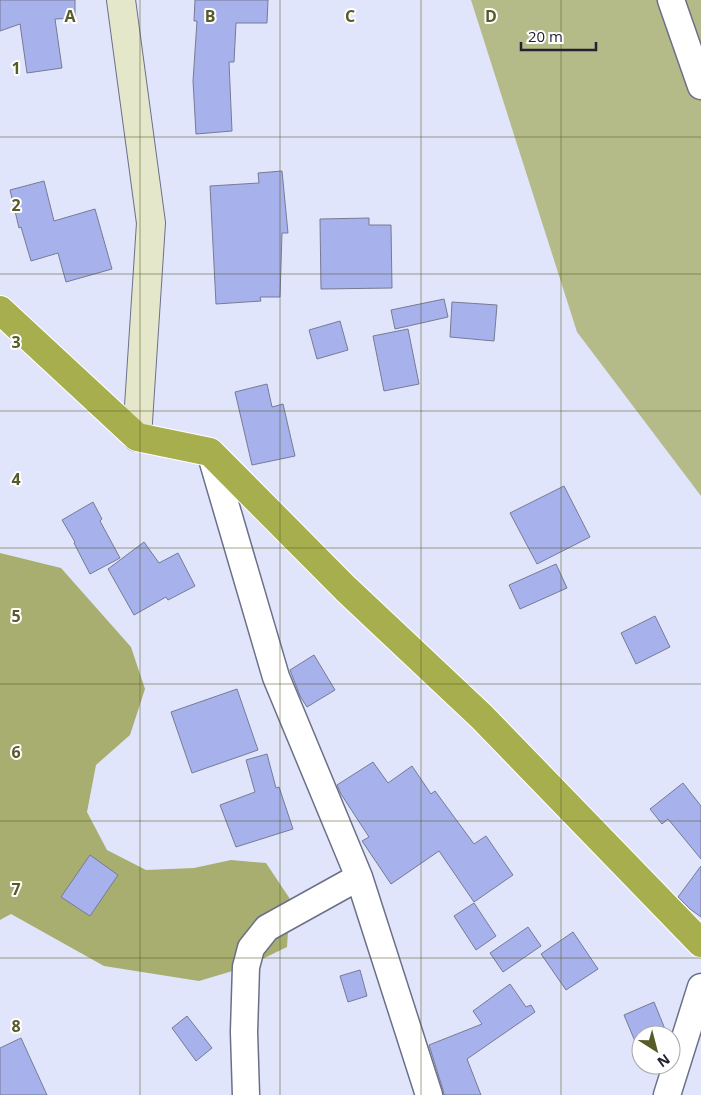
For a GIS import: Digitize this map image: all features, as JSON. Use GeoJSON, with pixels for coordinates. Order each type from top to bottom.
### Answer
{"type":"FeatureCollection","features":[{"type":"Feature","properties":{"kind":"highway"},"geometry":{"type":"LineString","coordinates":[[0,310],[137,437],[210,452],[346,589],[482,717],[701,943]]}},
{"type":"Feature","properties":{"kind":"street"},"geometry":{"type":"LineString","coordinates":[[122,0],[151,223],[137,437]]}},
{"type":"Feature","properties":{"kind":"street"},"geometry":{"type":"LineString","coordinates":[[670,0],[701,86]]}},
{"type":"Feature","properties":{"kind":"street"},"geometry":{"type":"LineString","coordinates":[[210,452],[276,677],[360,877],[429,1095]]}},
{"type":"Feature","properties":{"kind":"street"},"geometry":{"type":"LineString","coordinates":[[246,1095],[245,986],[246,967],[251,948],[267,928],[360,877]]}},
{"type":"Feature","properties":{"kind":"street"},"geometry":{"type":"LineString","coordinates":[[667,1095],[701,987]]}},
{"type":"Feature","properties":{"kind":"green space"},"geometry":{"type":"Polygon","coordinates":[[[471,0],[701,0],[701,496],[577,332],[471,0]]]}},
{"type":"Feature","properties":{"kind":"green space"},"geometry":{"type":"Polygon","coordinates":[[[0,553],[61,568],[131,647],[145,689],[130,735],[96,765],[87,812],[107,850],[146,870],[194,868],[231,860],[266,863],[290,899],[287,947],[246,967],[199,981],[104,966],[11,914],[0,920],[0,553]]]}},
{"type":"Feature","properties":{"kind":"building"},"geometry":{"type":"Polygon","coordinates":[[[0,0],[75,0],[75,18],[55,19],[62,68],[27,73],[20,24],[0,31],[0,0]]]}},
{"type":"Feature","properties":{"kind":"building"},"geometry":{"type":"Polygon","coordinates":[[[195,0],[268,0],[267,23],[236,23],[234,62],[229,62],[232,131],[196,134],[193,81],[197,21],[194,21],[195,0]]]}},
{"type":"Feature","properties":{"kind":"building"},"geometry":{"type":"Polygon","coordinates":[[[282,171],[288,233],[282,233],[280,297],[260,297],[261,301],[216,304],[210,186],[259,183],[258,173],[282,171]]]}},
{"type":"Feature","properties":{"kind":"building"},"geometry":{"type":"Polygon","coordinates":[[[44,181],[54,221],[95,209],[112,269],[66,282],[58,253],[31,261],[21,227],[19,228],[10,190],[44,181]]]}},
{"type":"Feature","properties":{"kind":"building"},"geometry":{"type":"Polygon","coordinates":[[[369,218],[369,225],[391,225],[392,288],[321,289],[320,219],[369,218]]]}},
{"type":"Feature","properties":{"kind":"building"},"geometry":{"type":"Polygon","coordinates":[[[444,299],[448,317],[395,329],[391,310],[444,299]]]}},
{"type":"Feature","properties":{"kind":"building"},"geometry":{"type":"Polygon","coordinates":[[[452,302],[497,305],[494,341],[450,337],[452,302]]]}},
{"type":"Feature","properties":{"kind":"building"},"geometry":{"type":"Polygon","coordinates":[[[340,321],[348,350],[317,359],[309,330],[340,321]]]}},
{"type":"Feature","properties":{"kind":"building"},"geometry":{"type":"Polygon","coordinates":[[[408,329],[419,384],[384,391],[373,336],[408,329]]]}},
{"type":"Feature","properties":{"kind":"building"},"geometry":{"type":"Polygon","coordinates":[[[267,384],[272,407],[283,404],[295,456],[252,465],[235,392],[267,384]]]}},
{"type":"Feature","properties":{"kind":"building"},"geometry":{"type":"Polygon","coordinates":[[[564,486],[590,537],[537,564],[510,513],[564,486]]]}},
{"type":"Feature","properties":{"kind":"building"},"geometry":{"type":"Polygon","coordinates":[[[93,502],[102,519],[100,521],[120,558],[90,574],[62,520],[93,502]]]}},
{"type":"Feature","properties":{"kind":"building"},"geometry":{"type":"Polygon","coordinates":[[[144,542],[159,563],[178,553],[195,586],[168,600],[166,597],[134,615],[108,569],[144,542]]]}},
{"type":"Feature","properties":{"kind":"building"},"geometry":{"type":"Polygon","coordinates":[[[556,564],[567,588],[520,609],[509,585],[556,564]]]}},
{"type":"Feature","properties":{"kind":"building"},"geometry":{"type":"Polygon","coordinates":[[[655,616],[670,647],[636,664],[621,633],[655,616]]]}},
{"type":"Feature","properties":{"kind":"building"},"geometry":{"type":"Polygon","coordinates":[[[314,655],[335,690],[307,707],[300,696],[290,670],[314,655]]]}},
{"type":"Feature","properties":{"kind":"building"},"geometry":{"type":"Polygon","coordinates":[[[237,689],[258,750],[192,773],[171,712],[237,689]]]}},
{"type":"Feature","properties":{"kind":"building"},"geometry":{"type":"Polygon","coordinates":[[[267,754],[276,788],[279,787],[293,829],[236,847],[220,805],[255,792],[246,760],[267,754]]]}},
{"type":"Feature","properties":{"kind":"building"},"geometry":{"type":"Polygon","coordinates":[[[373,762],[388,783],[412,766],[431,794],[435,791],[474,844],[486,836],[513,875],[474,902],[439,851],[391,884],[362,841],[369,837],[337,785],[373,762]]]}},
{"type":"Feature","properties":{"kind":"building"},"geometry":{"type":"Polygon","coordinates":[[[683,783],[701,806],[701,859],[668,819],[662,824],[650,809],[683,783]]]}},
{"type":"Feature","properties":{"kind":"building"},"geometry":{"type":"Polygon","coordinates":[[[90,855],[118,875],[90,916],[61,897],[90,855]]]}},
{"type":"Feature","properties":{"kind":"building"},"geometry":{"type":"Polygon","coordinates":[[[701,866],[701,917],[678,897],[701,866]]]}},
{"type":"Feature","properties":{"kind":"building"},"geometry":{"type":"Polygon","coordinates":[[[474,903],[496,936],[476,950],[454,916],[474,903]]]}},
{"type":"Feature","properties":{"kind":"building"},"geometry":{"type":"Polygon","coordinates":[[[528,927],[541,946],[503,972],[490,953],[528,927]]]}},
{"type":"Feature","properties":{"kind":"building"},"geometry":{"type":"Polygon","coordinates":[[[573,932],[598,969],[566,990],[541,954],[573,932]]]}},
{"type":"Feature","properties":{"kind":"building"},"geometry":{"type":"Polygon","coordinates":[[[360,970],[367,996],[348,1002],[340,976],[360,970]]]}},
{"type":"Feature","properties":{"kind":"building"},"geometry":{"type":"Polygon","coordinates":[[[510,984],[526,1007],[531,1005],[535,1012],[467,1059],[481,1095],[444,1095],[429,1045],[482,1024],[473,1011],[510,984]]]}},
{"type":"Feature","properties":{"kind":"building"},"geometry":{"type":"Polygon","coordinates":[[[654,1002],[663,1025],[631,1025],[631,1032],[624,1015],[654,1002]]]}},
{"type":"Feature","properties":{"kind":"building"},"geometry":{"type":"Polygon","coordinates":[[[187,1016],[212,1048],[196,1061],[172,1028],[187,1016]]]}},
{"type":"Feature","properties":{"kind":"building"},"geometry":{"type":"Polygon","coordinates":[[[21,1038],[47,1095],[0,1095],[0,1048],[21,1038]]]}}]}
